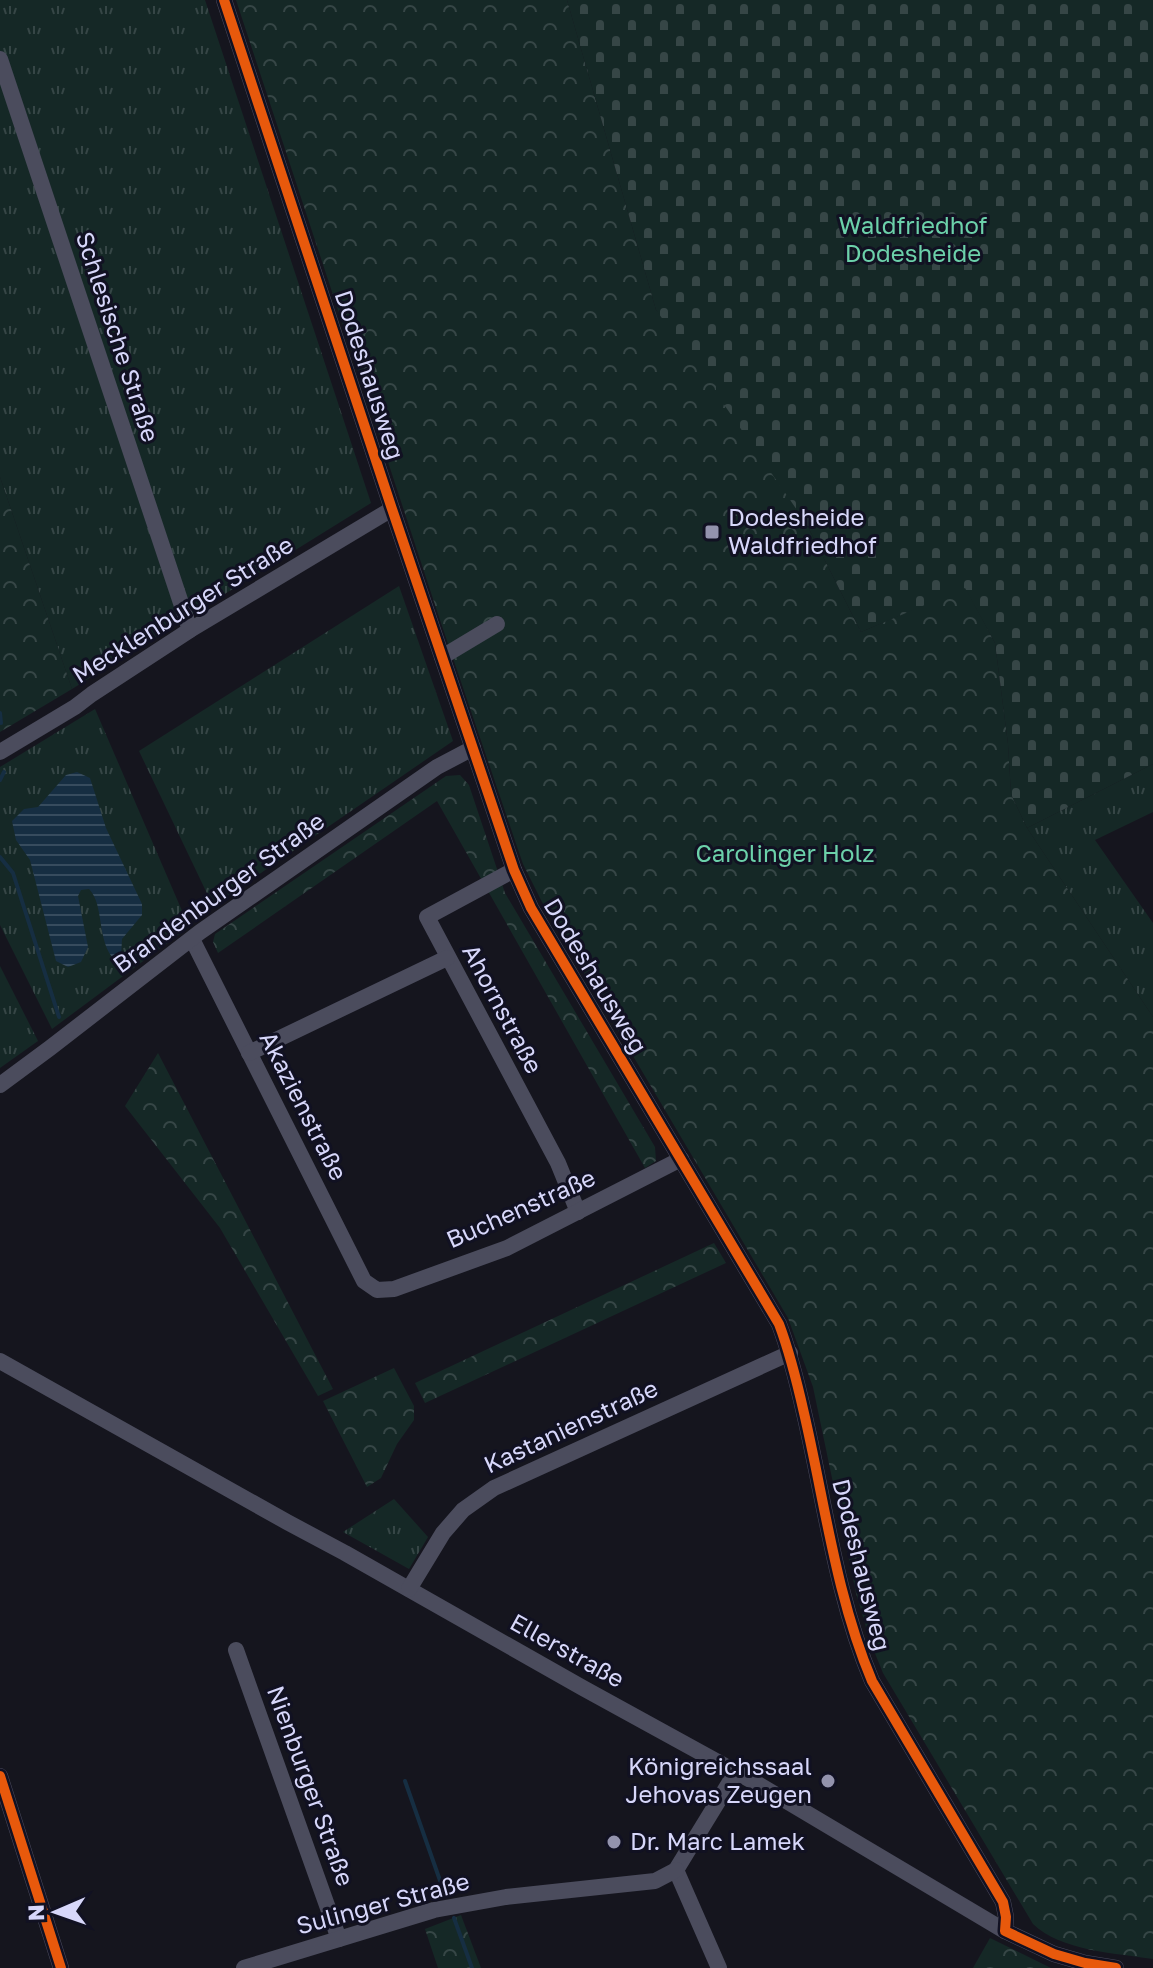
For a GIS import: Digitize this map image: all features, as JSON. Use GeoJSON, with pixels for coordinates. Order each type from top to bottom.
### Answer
{"type":"FeatureCollection","features":[{"type":"Feature","properties":{"kind":"street","name":"Dodeshausweg"},"geometry":{"type":"LineString","coordinates":[[224,0],[514,870],[531,908],[779,1324],[790,1353],[843,1596],[857,1646],[872,1681],[1003,1902],[1005,1931]]}},
{"type":"Feature","properties":{"kind":"street","name":"Schlesische Straße"},"geometry":{"type":"LineString","coordinates":[[0,59],[190,630]]}},
{"type":"Feature","properties":{"kind":"street","name":"Mecklenburger Straße"},"geometry":{"type":"LineString","coordinates":[[0,752],[75,707],[190,630],[392,509]]}},
{"type":"Feature","properties":{"kind":"street"},"geometry":{"type":"LineString","coordinates":[[442,657],[497,624]]}},
{"type":"Feature","properties":{"kind":"street","name":"Brandenburger Straße"},"geometry":{"type":"LineString","coordinates":[[0,1085],[192,939],[437,767],[473,748]]}},
{"type":"Feature","properties":{"kind":"street","name":"Ahornstraße"},"geometry":{"type":"LineString","coordinates":[[514,870],[427,917],[558,1163],[578,1212]]}},
{"type":"Feature","properties":{"kind":"street","name":"Akazienstraße"},"geometry":{"type":"LineString","coordinates":[[192,939],[364,1281],[377,1290]]}},
{"type":"Feature","properties":{"kind":"street"},"geometry":{"type":"LineString","coordinates":[[249,1053],[447,958]]}},
{"type":"Feature","properties":{"kind":"street","name":"Buchenstraße"},"geometry":{"type":"LineString","coordinates":[[377,1290],[394,1289],[507,1248],[681,1159]]}},
{"type":"Feature","properties":{"kind":"street","name":"Kastanienstraße"},"geometry":{"type":"LineString","coordinates":[[409,1589],[443,1533],[463,1510],[494,1488],[790,1353]]}},
{"type":"Feature","properties":{"kind":"street","name":"Ellerstraße"},"geometry":{"type":"LineString","coordinates":[[0,1361],[736,1772],[1005,1931],[1054,1954],[1116,1968]]}},
{"type":"Feature","properties":{"kind":"street","name":"Nienburger Straße"},"geometry":{"type":"LineString","coordinates":[[236,1650],[339,1939]]}},
{"type":"Feature","properties":{"kind":"street"},"geometry":{"type":"LineString","coordinates":[[719,1968],[676,1870],[736,1772]]}},
{"type":"Feature","properties":{"kind":"street"},"geometry":{"type":"LineString","coordinates":[[0,1776],[61,1968]]}},
{"type":"Feature","properties":{"kind":"street","name":"Sulinger Straße"},"geometry":{"type":"LineString","coordinates":[[244,1968],[434,1910],[506,1897],[655,1881],[676,1870]]}},
{"type":"Feature","properties":{"kind":"green space"},"geometry":{"type":"Polygon","coordinates":[[[0,0],[205,0],[371,503],[72,689],[0,477],[0,0]]]}},
{"type":"Feature","properties":{"kind":"green space","name":"Carolinger Holz"},"geometry":{"type":"Polygon","coordinates":[[[236,0],[567,0],[656,310],[716,378],[806,523],[861,632],[965,587],[995,643],[1011,794],[1027,828],[1153,1017],[1153,1959],[1073,1945],[1058,1940],[1033,1924],[883,1673],[856,1593],[813,1387],[788,1318],[542,902],[523,864],[236,0]]]}},
{"type":"Feature","properties":{"kind":"green space","name":"Waldfriedhof Dodesheide"},"geometry":{"type":"Polygon","coordinates":[[[567,0],[1153,0],[1153,764],[1027,828],[1011,794],[995,643],[965,588],[861,632],[806,523],[716,393],[716,378],[705,377],[656,310],[567,0]]]}},
{"type":"Feature","properties":{"kind":"green space"},"geometry":{"type":"Polygon","coordinates":[[[0,477],[72,689],[0,732],[0,477]]]}},
{"type":"Feature","properties":{"kind":"green space"},"geometry":{"type":"Polygon","coordinates":[[[399,586],[453,741],[213,906],[139,751],[399,586]]]}},
{"type":"Feature","properties":{"kind":"green space"},"geometry":{"type":"Polygon","coordinates":[[[95,709],[189,927],[52,1029],[0,925],[0,767],[95,709]]]}},
{"type":"Feature","properties":{"kind":"green space"},"geometry":{"type":"Polygon","coordinates":[[[1153,764],[1153,812],[1095,840],[1153,923],[1153,1017],[1027,828],[1153,764]]]}},
{"type":"Feature","properties":{"kind":"green space"},"geometry":{"type":"Polygon","coordinates":[[[460,775],[469,785],[505,893],[655,1147],[656,1161],[645,1168],[437,801],[218,953],[213,942],[215,934],[446,776],[460,775]]]}},
{"type":"Feature","properties":{"kind":"green space"},"geometry":{"type":"Polygon","coordinates":[[[0,966],[38,1041],[0,1068],[0,966]]]}},
{"type":"Feature","properties":{"kind":"green space"},"geometry":{"type":"Polygon","coordinates":[[[158,1053],[333,1389],[318,1396],[220,1228],[125,1106],[158,1053]]]}},
{"type":"Feature","properties":{"kind":"green space"},"geometry":{"type":"Polygon","coordinates":[[[714,1243],[726,1263],[425,1403],[415,1383],[714,1243]]]}},
{"type":"Feature","properties":{"kind":"green space"},"geometry":{"type":"Polygon","coordinates":[[[394,1368],[414,1406],[414,1420],[397,1444],[381,1478],[367,1487],[323,1401],[394,1368]]]}},
{"type":"Feature","properties":{"kind":"green space"},"geometry":{"type":"Polygon","coordinates":[[[394,1499],[428,1537],[409,1569],[343,1532],[394,1499]]]}},
{"type":"Feature","properties":{"kind":"green space"},"geometry":{"type":"Polygon","coordinates":[[[461,1915],[481,1968],[438,1968],[425,1929],[461,1915]]]}},
{"type":"Feature","properties":{"kind":"green space"},"geometry":{"type":"Polygon","coordinates":[[[990,1938],[1051,1968],[973,1968],[990,1938]]]}},
{"type":"Feature","properties":{"kind":"water"},"geometry":{"type":"Polygon","coordinates":[[[77,772],[90,778],[106,828],[142,904],[142,915],[122,939],[121,957],[115,960],[105,944],[94,896],[89,889],[81,890],[78,896],[88,947],[81,962],[68,967],[56,961],[30,860],[16,840],[12,821],[24,809],[38,807],[66,775],[77,772]]]}},
{"type":"Feature","properties":{"kind":"waterway"},"geometry":{"type":"LineString","coordinates":[[0,713],[1,723]]}},
{"type":"Feature","properties":{"kind":"waterway"},"geometry":{"type":"LineString","coordinates":[[0,780],[4,772]]}},
{"type":"Feature","properties":{"kind":"waterway"},"geometry":{"type":"LineString","coordinates":[[0,857],[13,873],[59,1017]]}},
{"type":"Feature","properties":{"kind":"waterway"},"geometry":{"type":"LineString","coordinates":[[405,1781],[443,1889]]}},
{"type":"Feature","properties":{"kind":"waterway"},"geometry":{"type":"LineString","coordinates":[[454,1918],[472,1968]]}},
{"type":"Feature","properties":{"kind":"cycle path"},"geometry":{"type":"LineString","coordinates":[[224,0],[514,870],[531,908],[779,1324],[799,1390],[840,1583],[872,1681],[1003,1902],[1005,1931],[1054,1954],[1116,1968]]}},
{"type":"Feature","properties":{"kind":"cycle path"},"geometry":{"type":"LineString","coordinates":[[0,1776],[61,1968]]}},
{"type":"Feature","properties":{"kind":"place","name":"Dodesheide Waldfriedhof"},"geometry":{"type":"Point","coordinates":[712,532]}},
{"type":"Feature","properties":{"kind":"place","name":"Königreichssaal Jehovas Zeugen"},"geometry":{"type":"Point","coordinates":[828,1781]}},
{"type":"Feature","properties":{"kind":"place","name":"Dr. Marc Lamek"},"geometry":{"type":"Point","coordinates":[614,1842]}}]}
